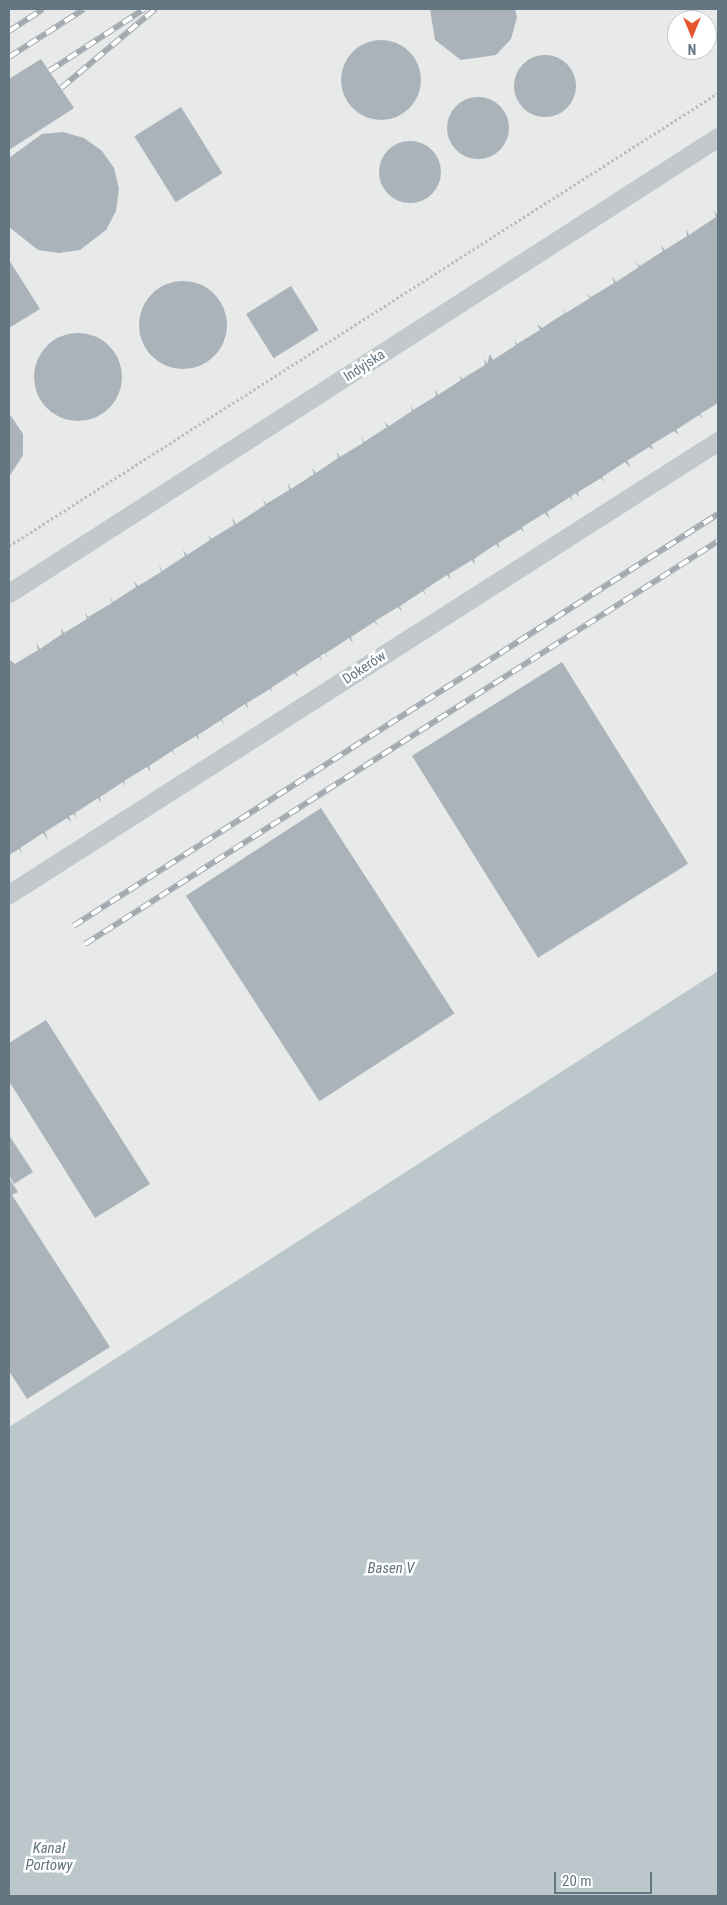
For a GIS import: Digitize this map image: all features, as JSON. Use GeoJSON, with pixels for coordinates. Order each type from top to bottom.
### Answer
{"type":"FeatureCollection","features":[{"type":"Feature","properties":{"kind":"lane","name":"Indyjska"},"geometry":{"type":"LineString","coordinates":[[9,592],[718,137]]}},
{"type":"Feature","properties":{"kind":"lane","name":"Dokerów"},"geometry":{"type":"LineString","coordinates":[[9,894],[718,440]]}},
{"type":"Feature","properties":{"kind":"path"},"geometry":{"type":"LineString","coordinates":[[9,546],[718,93]]}},
{"type":"Feature","properties":{"kind":"shaded area"},"geometry":{"type":"Polygon","coordinates":[[[9,9],[718,9],[718,971],[9,1427],[9,9]]]}},
{"type":"Feature","properties":{"kind":"water","name":"Basen V"},"geometry":{"type":"Polygon","coordinates":[[[718,971],[718,1896],[9,1896],[9,1427],[718,971]]]}},
{"type":"Feature","properties":{"kind":"building"},"geometry":{"type":"Polygon","coordinates":[[[430,9],[515,9],[517,17],[511,39],[496,55],[461,60],[435,40],[430,9]]]}},
{"type":"Feature","properties":{"kind":"building"},"geometry":{"type":"Polygon","coordinates":[[[381,40],[396,43],[409,52],[418,65],[421,80],[418,95],[409,108],[396,117],[381,120],[366,117],[353,108],[344,95],[341,80],[344,65],[353,52],[366,43],[381,40]]]}},
{"type":"Feature","properties":{"kind":"building"},"geometry":{"type":"Polygon","coordinates":[[[539,55],[551,55],[567,64],[574,74],[576,86],[574,98],[567,108],[551,117],[539,117],[528,112],[519,103],[514,92],[514,80],[519,69],[528,60],[539,55]]]}},
{"type":"Feature","properties":{"kind":"building"},"geometry":{"type":"Polygon","coordinates":[[[41,59],[74,108],[9,150],[9,79],[41,59]]]}},
{"type":"Feature","properties":{"kind":"building"},"geometry":{"type":"Polygon","coordinates":[[[478,97],[490,99],[500,106],[507,116],[509,128],[507,140],[500,150],[490,157],[478,159],[466,157],[456,150],[449,140],[447,128],[449,116],[456,106],[466,99],[478,97]]]}},
{"type":"Feature","properties":{"kind":"building"},"geometry":{"type":"Polygon","coordinates":[[[181,107],[222,173],[176,202],[134,136],[181,107]]]}},
{"type":"Feature","properties":{"kind":"building"},"geometry":{"type":"Polygon","coordinates":[[[63,132],[84,138],[102,151],[114,168],[119,189],[116,211],[106,230],[80,250],[59,253],[38,250],[9,227],[9,158],[42,134],[63,132]]]}},
{"type":"Feature","properties":{"kind":"building"},"geometry":{"type":"Polygon","coordinates":[[[410,141],[422,143],[432,150],[439,160],[441,172],[439,184],[432,194],[422,201],[410,203],[398,201],[388,194],[381,184],[379,172],[381,160],[388,150],[398,143],[410,141]]]}},
{"type":"Feature","properties":{"kind":"building"},"geometry":{"type":"Polygon","coordinates":[[[714,211],[718,216],[718,403],[700,414],[703,419],[699,415],[676,430],[679,435],[674,431],[651,445],[654,450],[649,447],[627,461],[631,468],[625,462],[602,477],[604,483],[601,478],[578,492],[579,498],[576,493],[571,496],[573,502],[570,497],[547,512],[550,519],[545,513],[522,527],[524,533],[521,529],[498,543],[500,549],[496,544],[474,559],[475,565],[472,560],[449,574],[451,580],[447,575],[424,590],[426,596],[423,591],[400,606],[402,612],[398,607],[375,621],[379,626],[374,622],[351,637],[353,643],[349,638],[326,653],[328,658],[325,653],[320,656],[322,662],[319,657],[296,672],[299,677],[294,673],[271,688],[273,694],[270,689],[247,703],[248,709],[245,704],[222,719],[224,725],[221,720],[198,735],[199,740],[196,736],[173,750],[175,756],[172,751],[149,766],[151,772],[147,767],[124,781],[126,787],[123,782],[100,797],[101,803],[98,798],[75,813],[77,819],[74,814],[69,816],[71,822],[67,818],[45,832],[48,840],[43,833],[20,848],[22,854],[19,849],[9,855],[10,660],[15,664],[38,650],[36,643],[40,649],[62,634],[61,628],[64,633],[87,619],[85,612],[88,617],[112,603],[110,596],[113,602],[136,587],[134,581],[138,586],[161,572],[159,565],[162,571],[185,556],[183,550],[187,555],[210,540],[208,534],[211,539],[234,525],[232,518],[236,524],[265,505],[263,499],[266,504],[289,490],[288,483],[291,489],[314,474],[312,468],[316,473],[338,458],[337,452],[340,457],[363,443],[361,436],[364,442],[387,427],[384,422],[389,426],[412,411],[410,405],[413,410],[436,396],[435,389],[438,395],[461,380],[459,374],[462,379],[485,365],[484,358],[487,364],[490,354],[493,360],[516,345],[514,339],[517,344],[540,330],[537,324],[542,328],[565,313],[563,307],[566,313],[590,298],[586,293],[591,297],[614,283],[612,276],[616,282],[639,267],[634,260],[640,266],[663,251],[661,245],[665,250],[687,236],[686,229],[689,235],[716,217],[714,211]]]}},
{"type":"Feature","properties":{"kind":"building"},"geometry":{"type":"Polygon","coordinates":[[[9,260],[40,309],[9,328],[9,260]]]}},
{"type":"Feature","properties":{"kind":"building"},"geometry":{"type":"Polygon","coordinates":[[[183,281],[200,284],[208,288],[220,300],[224,308],[227,325],[224,342],[220,350],[208,362],[200,366],[183,369],[166,366],[158,362],[146,350],[142,342],[139,325],[142,308],[146,300],[158,288],[166,284],[183,281]]]}},
{"type":"Feature","properties":{"kind":"building"},"geometry":{"type":"Polygon","coordinates":[[[291,286],[319,330],[274,358],[246,314],[291,286]]]}},
{"type":"Feature","properties":{"kind":"building"},"geometry":{"type":"Polygon","coordinates":[[[78,333],[95,336],[103,340],[115,352],[119,360],[122,377],[119,394],[115,402],[103,414],[95,418],[78,421],[61,418],[53,414],[41,402],[37,394],[34,377],[37,360],[41,352],[53,340],[61,336],[78,333]]]}},
{"type":"Feature","properties":{"kind":"building"},"geometry":{"type":"Polygon","coordinates":[[[9,413],[23,434],[23,455],[9,477],[9,413]]]}},
{"type":"Feature","properties":{"kind":"building"},"geometry":{"type":"Polygon","coordinates":[[[562,662],[688,864],[538,958],[412,756],[562,662]]]}},
{"type":"Feature","properties":{"kind":"building"},"geometry":{"type":"Polygon","coordinates":[[[321,808],[454,1013],[319,1101],[186,896],[321,808]]]}},
{"type":"Feature","properties":{"kind":"building"},"geometry":{"type":"Polygon","coordinates":[[[46,1020],[150,1184],[95,1218],[9,1081],[9,1043],[46,1020]]]}},
{"type":"Feature","properties":{"kind":"building"},"geometry":{"type":"Polygon","coordinates":[[[9,1135],[33,1172],[14,1184],[9,1175],[9,1135]]]}},
{"type":"Feature","properties":{"kind":"building"},"geometry":{"type":"Polygon","coordinates":[[[9,1178],[18,1192],[12,1195],[110,1347],[27,1399],[9,1371],[9,1178]]]}},
{"type":"Feature","properties":{"kind":"railway"},"geometry":{"type":"LineString","coordinates":[[9,31],[43,9]]}},
{"type":"Feature","properties":{"kind":"railway"},"geometry":{"type":"LineString","coordinates":[[9,57],[84,9]]}},
{"type":"Feature","properties":{"kind":"railway"},"geometry":{"type":"LineString","coordinates":[[49,71],[144,9]]}},
{"type":"Feature","properties":{"kind":"railway"},"geometry":{"type":"LineString","coordinates":[[61,88],[155,9]]}},
{"type":"Feature","properties":{"kind":"railway"},"geometry":{"type":"LineString","coordinates":[[73,926],[718,514]]}},
{"type":"Feature","properties":{"kind":"railway"},"geometry":{"type":"LineString","coordinates":[[85,944],[718,541]]}},
{"type":"Feature","properties":{"kind":"water label","name":"Kanał Portowy"},"geometry":{"type":"Point","coordinates":[49,1856]}}]}
